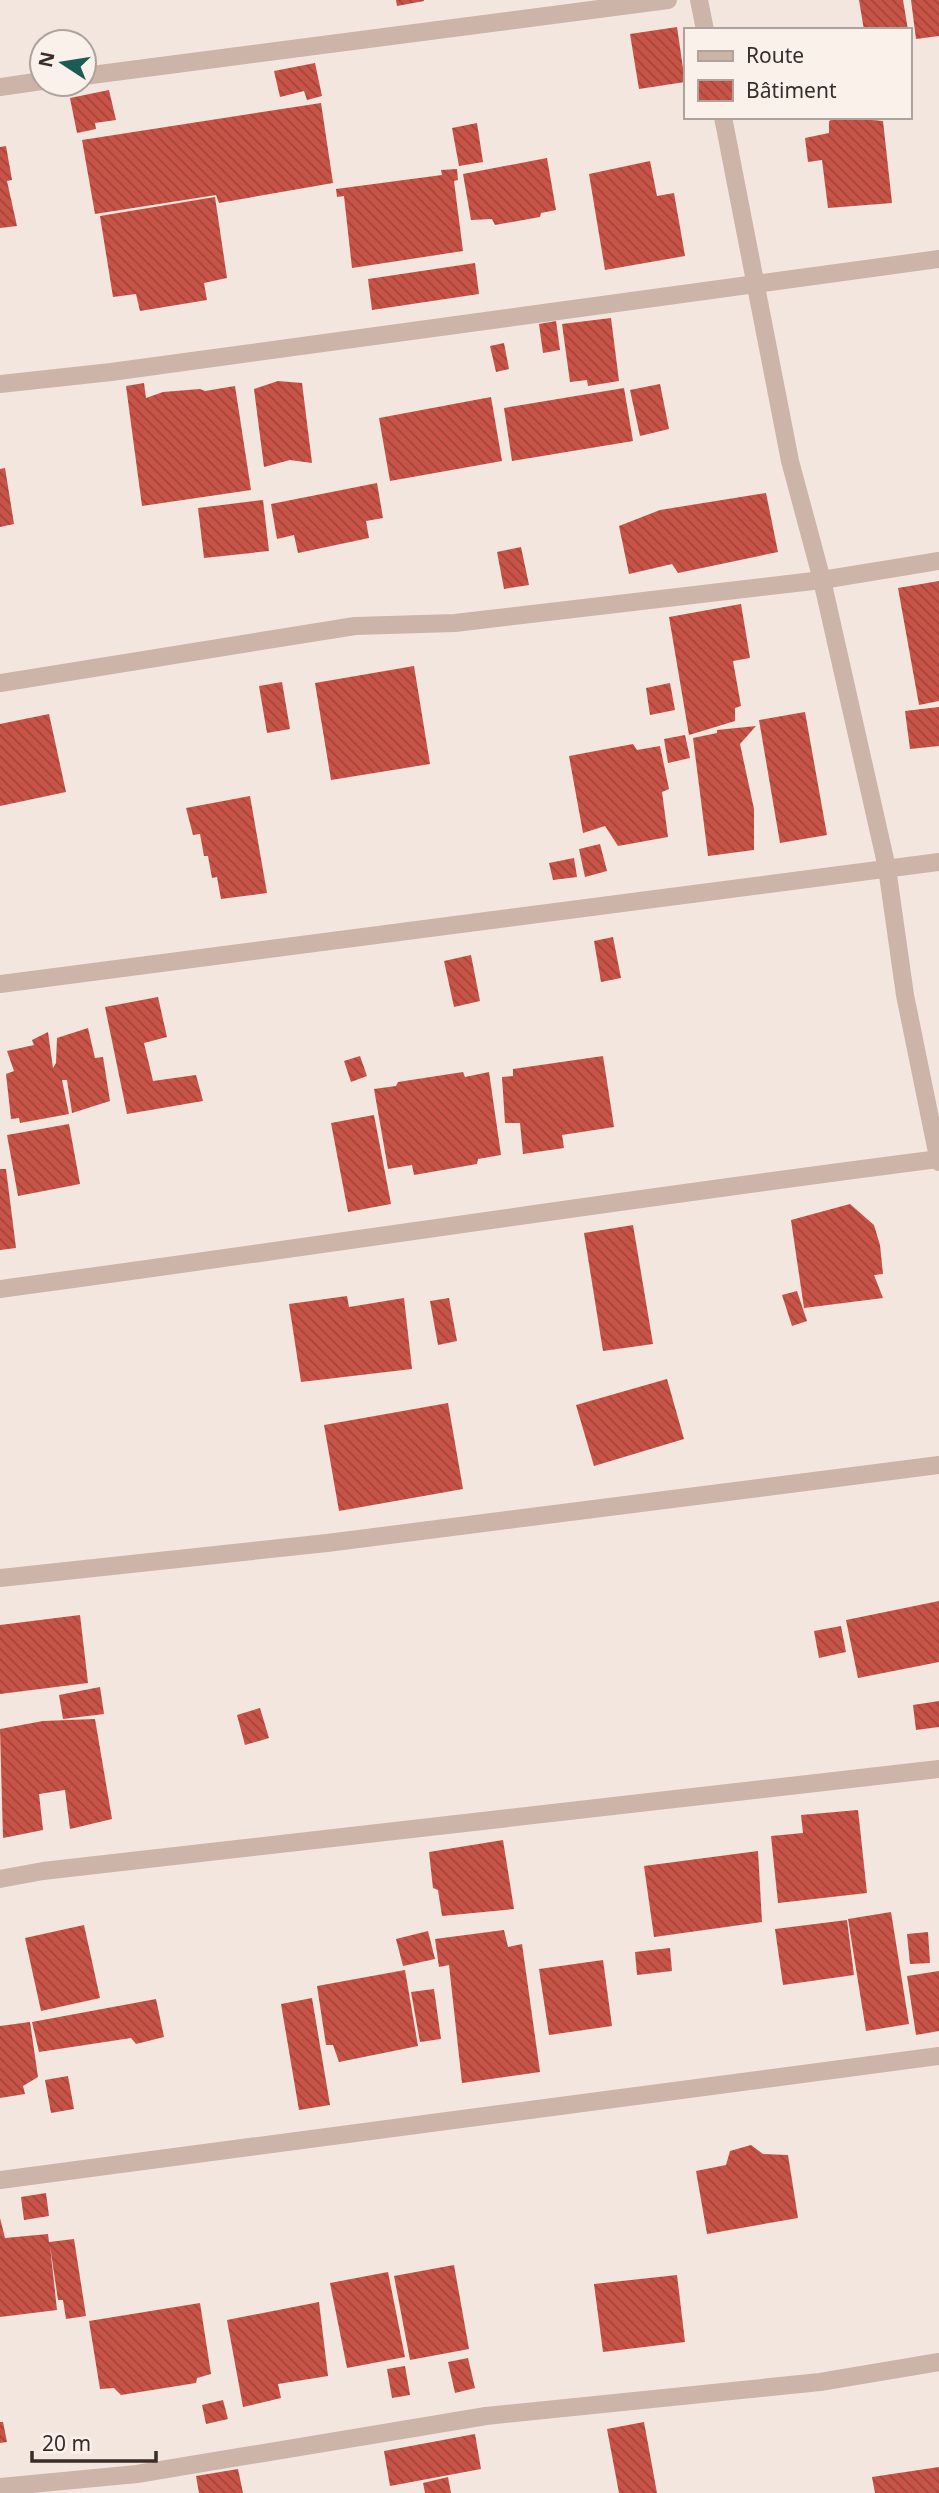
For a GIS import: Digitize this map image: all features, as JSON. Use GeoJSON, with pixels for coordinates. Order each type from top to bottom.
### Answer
{"type":"FeatureCollection","features":[{"type":"Feature","properties":{"kind":"street"},"geometry":{"type":"LineString","coordinates":[[98,74],[668,0]]}},
{"type":"Feature","properties":{"kind":"street"},"geometry":{"type":"LineString","coordinates":[[699,0],[705,28]]}},
{"type":"Feature","properties":{"kind":"street"},"geometry":{"type":"LineString","coordinates":[[0,87],[28,84]]}},
{"type":"Feature","properties":{"kind":"street"},"geometry":{"type":"LineString","coordinates":[[0,1289],[274,1253],[605,1202],[939,1160],[905,995],[887,868],[821,580],[790,461],[723,119]]}},
{"type":"Feature","properties":{"kind":"street"},"geometry":{"type":"LineString","coordinates":[[0,384],[939,259]]}},
{"type":"Feature","properties":{"kind":"street"},"geometry":{"type":"LineString","coordinates":[[0,682],[355,626],[455,622],[821,580],[939,561]]}},
{"type":"Feature","properties":{"kind":"street"},"geometry":{"type":"LineString","coordinates":[[0,984],[939,862]]}},
{"type":"Feature","properties":{"kind":"street"},"geometry":{"type":"LineString","coordinates":[[0,1578],[327,1543],[939,1465]]}},
{"type":"Feature","properties":{"kind":"street"},"geometry":{"type":"LineString","coordinates":[[0,1879],[43,1871],[939,1769]]}},
{"type":"Feature","properties":{"kind":"street"},"geometry":{"type":"LineString","coordinates":[[0,2180],[939,2056]]}},
{"type":"Feature","properties":{"kind":"street"},"geometry":{"type":"LineString","coordinates":[[0,2487],[137,2474],[486,2416],[820,2382],[939,2362]]}},
{"type":"Feature","properties":{"kind":"building"},"geometry":{"type":"Polygon","coordinates":[[[396,0],[424,0],[424,1],[397,6],[396,0]]]}},
{"type":"Feature","properties":{"kind":"building"},"geometry":{"type":"Polygon","coordinates":[[[859,0],[903,0],[908,28],[864,28],[859,0]]]}},
{"type":"Feature","properties":{"kind":"building"},"geometry":{"type":"Polygon","coordinates":[[[911,0],[939,0],[939,36],[916,39],[911,0]]]}},
{"type":"Feature","properties":{"kind":"building"},"geometry":{"type":"Polygon","coordinates":[[[677,27],[684,82],[639,89],[630,34],[677,27]]]}},
{"type":"Feature","properties":{"kind":"building"},"geometry":{"type":"Polygon","coordinates":[[[315,63],[322,96],[307,100],[304,91],[280,97],[274,71],[315,63]]]}},
{"type":"Feature","properties":{"kind":"building"},"geometry":{"type":"Polygon","coordinates":[[[109,90],[116,120],[95,123],[96,129],[77,133],[70,98],[98,98],[98,92],[109,90]]]}},
{"type":"Feature","properties":{"kind":"building"},"geometry":{"type":"Polygon","coordinates":[[[321,103],[333,183],[219,203],[216,195],[95,214],[82,140],[321,103]]]}},
{"type":"Feature","properties":{"kind":"building"},"geometry":{"type":"Polygon","coordinates":[[[829,121],[883,121],[892,203],[828,208],[822,160],[808,162],[805,138],[829,133],[829,121]]]}},
{"type":"Feature","properties":{"kind":"building"},"geometry":{"type":"Polygon","coordinates":[[[477,123],[483,162],[459,166],[452,128],[477,123]]]}},
{"type":"Feature","properties":{"kind":"building"},"geometry":{"type":"Polygon","coordinates":[[[6,146],[12,180],[7,181],[17,226],[0,228],[0,147],[6,146]]]}},
{"type":"Feature","properties":{"kind":"building"},"geometry":{"type":"Polygon","coordinates":[[[547,158],[556,210],[541,213],[540,217],[495,225],[492,219],[471,220],[463,174],[547,158]]]}},
{"type":"Feature","properties":{"kind":"building"},"geometry":{"type":"Polygon","coordinates":[[[650,161],[657,196],[674,193],[685,256],[605,270],[589,174],[650,161]]]}},
{"type":"Feature","properties":{"kind":"building"},"geometry":{"type":"Polygon","coordinates":[[[457,169],[458,180],[454,181],[463,251],[352,268],[344,196],[337,197],[336,189],[442,175],[441,170],[457,169]]]}},
{"type":"Feature","properties":{"kind":"building"},"geometry":{"type":"Polygon","coordinates":[[[215,197],[227,278],[204,283],[207,300],[140,311],[136,294],[113,297],[100,216],[215,197]]]}},
{"type":"Feature","properties":{"kind":"building"},"geometry":{"type":"Polygon","coordinates":[[[475,263],[479,294],[372,310],[368,279],[475,263]]]}},
{"type":"Feature","properties":{"kind":"building"},"geometry":{"type":"Polygon","coordinates":[[[611,318],[619,381],[588,386],[587,380],[570,382],[562,324],[611,318]]]}},
{"type":"Feature","properties":{"kind":"building"},"geometry":{"type":"Polygon","coordinates":[[[556,321],[560,350],[543,353],[539,324],[556,321]]]}},
{"type":"Feature","properties":{"kind":"building"},"geometry":{"type":"Polygon","coordinates":[[[504,343],[509,369],[496,372],[490,346],[504,343]]]}},
{"type":"Feature","properties":{"kind":"building"},"geometry":{"type":"Polygon","coordinates":[[[278,381],[302,383],[312,463],[290,460],[264,467],[254,389],[278,381]]]}},
{"type":"Feature","properties":{"kind":"building"},"geometry":{"type":"Polygon","coordinates":[[[144,383],[146,398],[163,392],[200,389],[205,391],[235,386],[251,490],[142,506],[126,386],[144,383]]]}},
{"type":"Feature","properties":{"kind":"building"},"geometry":{"type":"Polygon","coordinates":[[[660,384],[669,429],[640,436],[630,390],[660,384]]]}},
{"type":"Feature","properties":{"kind":"building"},"geometry":{"type":"Polygon","coordinates":[[[624,388],[633,441],[512,461],[504,408],[624,388]]]}},
{"type":"Feature","properties":{"kind":"building"},"geometry":{"type":"Polygon","coordinates":[[[491,397],[502,461],[390,481],[379,418],[491,397]]]}},
{"type":"Feature","properties":{"kind":"building"},"geometry":{"type":"Polygon","coordinates":[[[5,468],[14,524],[0,527],[0,469],[5,468]]]}},
{"type":"Feature","properties":{"kind":"building"},"geometry":{"type":"Polygon","coordinates":[[[377,483],[383,518],[366,521],[369,538],[298,553],[294,535],[277,539],[271,504],[377,483]]]}},
{"type":"Feature","properties":{"kind":"building"},"geometry":{"type":"Polygon","coordinates":[[[766,493],[778,552],[678,573],[672,564],[629,574],[619,526],[660,510],[766,493]]]}},
{"type":"Feature","properties":{"kind":"building"},"geometry":{"type":"Polygon","coordinates":[[[263,500],[269,551],[204,558],[198,508],[263,500]]]}},
{"type":"Feature","properties":{"kind":"building"},"geometry":{"type":"Polygon","coordinates":[[[521,547],[529,585],[504,589],[497,552],[521,547]]]}},
{"type":"Feature","properties":{"kind":"building"},"geometry":{"type":"Polygon","coordinates":[[[939,581],[939,701],[919,705],[898,588],[939,581]]]}},
{"type":"Feature","properties":{"kind":"building"},"geometry":{"type":"Polygon","coordinates":[[[741,604],[750,658],[733,661],[741,706],[735,708],[735,721],[689,735],[669,617],[741,604]]]}},
{"type":"Feature","properties":{"kind":"building"},"geometry":{"type":"Polygon","coordinates":[[[414,666],[430,764],[331,780],[315,683],[414,666]]]}},
{"type":"Feature","properties":{"kind":"building"},"geometry":{"type":"Polygon","coordinates":[[[282,682],[290,729],[267,733],[259,686],[282,682]]]}},
{"type":"Feature","properties":{"kind":"building"},"geometry":{"type":"Polygon","coordinates":[[[670,683],[675,710],[650,715],[646,688],[670,683]]]}},
{"type":"Feature","properties":{"kind":"building"},"geometry":{"type":"Polygon","coordinates":[[[939,707],[939,746],[910,749],[905,711],[939,707]]]}},
{"type":"Feature","properties":{"kind":"building"},"geometry":{"type":"Polygon","coordinates":[[[805,712],[827,835],[780,843],[759,720],[805,712]]]}},
{"type":"Feature","properties":{"kind":"building"},"geometry":{"type":"Polygon","coordinates":[[[49,714],[66,792],[0,806],[0,724],[49,714]]]}},
{"type":"Feature","properties":{"kind":"building"},"geometry":{"type":"Polygon","coordinates":[[[756,726],[740,744],[754,809],[754,850],[708,856],[693,738],[717,733],[717,730],[756,726]]]}},
{"type":"Feature","properties":{"kind":"building"},"geometry":{"type":"Polygon","coordinates":[[[685,735],[690,758],[668,763],[664,739],[685,735]]]}},
{"type":"Feature","properties":{"kind":"building"},"geometry":{"type":"Polygon","coordinates":[[[633,744],[637,750],[660,746],[669,789],[662,792],[668,837],[618,846],[605,826],[583,833],[569,756],[633,744]]]}},
{"type":"Feature","properties":{"kind":"building"},"geometry":{"type":"Polygon","coordinates":[[[250,796],[267,893],[221,899],[217,877],[212,878],[200,834],[193,835],[186,808],[250,796]]]}},
{"type":"Feature","properties":{"kind":"building"},"geometry":{"type":"Polygon","coordinates":[[[600,844],[607,871],[585,877],[579,849],[600,844]]]}},
{"type":"Feature","properties":{"kind":"building"},"geometry":{"type":"Polygon","coordinates":[[[574,858],[577,877],[553,880],[549,863],[574,858]]]}},
{"type":"Feature","properties":{"kind":"building"},"geometry":{"type":"Polygon","coordinates":[[[613,937],[621,978],[601,982],[594,941],[613,937]]]}},
{"type":"Feature","properties":{"kind":"building"},"geometry":{"type":"Polygon","coordinates":[[[471,955],[480,1001],[454,1007],[444,961],[471,955]]]}},
{"type":"Feature","properties":{"kind":"building"},"geometry":{"type":"Polygon","coordinates":[[[158,997],[167,1037],[144,1043],[153,1081],[196,1075],[203,1101],[127,1114],[105,1007],[158,997]]]}},
{"type":"Feature","properties":{"kind":"building"},"geometry":{"type":"Polygon","coordinates":[[[88,1028],[95,1058],[103,1057],[110,1101],[72,1113],[67,1080],[62,1080],[69,1114],[20,1123],[19,1118],[11,1119],[6,1074],[14,1071],[7,1051],[34,1045],[32,1040],[48,1032],[53,1068],[56,1063],[57,1038],[88,1028]]]}},
{"type":"Feature","properties":{"kind":"building"},"geometry":{"type":"Polygon","coordinates":[[[360,1056],[367,1076],[351,1082],[344,1061],[360,1056]]]}},
{"type":"Feature","properties":{"kind":"building"},"geometry":{"type":"Polygon","coordinates":[[[603,1056],[614,1127],[562,1135],[564,1148],[523,1154],[520,1123],[505,1123],[502,1077],[513,1076],[513,1069],[603,1056]]]}},
{"type":"Feature","properties":{"kind":"building"},"geometry":{"type":"Polygon","coordinates":[[[463,1072],[465,1077],[489,1072],[501,1155],[478,1159],[477,1164],[414,1175],[412,1165],[388,1169],[374,1089],[396,1086],[398,1082],[463,1072]]]}},
{"type":"Feature","properties":{"kind":"building"},"geometry":{"type":"Polygon","coordinates":[[[374,1115],[391,1204],[348,1212],[331,1123],[374,1115]]]}},
{"type":"Feature","properties":{"kind":"building"},"geometry":{"type":"Polygon","coordinates":[[[69,1124],[80,1184],[18,1196],[7,1135],[69,1124]]]}},
{"type":"Feature","properties":{"kind":"building"},"geometry":{"type":"Polygon","coordinates":[[[0,1169],[6,1169],[16,1248],[0,1250],[0,1169]]]}},
{"type":"Feature","properties":{"kind":"building"},"geometry":{"type":"Polygon","coordinates":[[[850,1204],[874,1225],[880,1245],[883,1274],[874,1275],[883,1298],[804,1308],[791,1220],[850,1204]]]}},
{"type":"Feature","properties":{"kind":"building"},"geometry":{"type":"Polygon","coordinates":[[[633,1225],[653,1344],[603,1351],[584,1233],[633,1225]]]}},
{"type":"Feature","properties":{"kind":"building"},"geometry":{"type":"Polygon","coordinates":[[[797,1291],[807,1321],[792,1326],[782,1295],[797,1291]]]}},
{"type":"Feature","properties":{"kind":"building"},"geometry":{"type":"Polygon","coordinates":[[[347,1296],[349,1307],[404,1298],[412,1369],[301,1382],[289,1304],[347,1296]]]}},
{"type":"Feature","properties":{"kind":"building"},"geometry":{"type":"Polygon","coordinates":[[[449,1298],[457,1341],[438,1345],[430,1301],[449,1298]]]}},
{"type":"Feature","properties":{"kind":"building"},"geometry":{"type":"Polygon","coordinates":[[[667,1379],[684,1439],[594,1466],[576,1405],[667,1379]]]}},
{"type":"Feature","properties":{"kind":"building"},"geometry":{"type":"Polygon","coordinates":[[[448,1403],[463,1489],[339,1511],[324,1425],[448,1403]]]}},
{"type":"Feature","properties":{"kind":"building"},"geometry":{"type":"Polygon","coordinates":[[[939,1601],[939,1662],[858,1678],[846,1620],[939,1601]]]}},
{"type":"Feature","properties":{"kind":"building"},"geometry":{"type":"Polygon","coordinates":[[[80,1615],[88,1683],[0,1694],[0,1625],[80,1615]]]}},
{"type":"Feature","properties":{"kind":"building"},"geometry":{"type":"Polygon","coordinates":[[[841,1626],[846,1652],[819,1658],[814,1631],[841,1626]]]}},
{"type":"Feature","properties":{"kind":"building"},"geometry":{"type":"Polygon","coordinates":[[[100,1687],[104,1714],[63,1719],[59,1695],[100,1687]]]}},
{"type":"Feature","properties":{"kind":"building"},"geometry":{"type":"Polygon","coordinates":[[[939,1701],[939,1727],[916,1730],[913,1705],[939,1701]]]}},
{"type":"Feature","properties":{"kind":"building"},"geometry":{"type":"Polygon","coordinates":[[[260,1708],[269,1738],[245,1745],[237,1715],[260,1708]]]}},
{"type":"Feature","properties":{"kind":"building"},"geometry":{"type":"Polygon","coordinates":[[[95,1719],[112,1819],[70,1829],[65,1790],[39,1794],[43,1830],[3,1838],[0,1729],[43,1721],[95,1719]]]}},
{"type":"Feature","properties":{"kind":"building"},"geometry":{"type":"Polygon","coordinates":[[[858,1810],[867,1893],[778,1903],[771,1836],[803,1833],[801,1815],[858,1810]]]}},
{"type":"Feature","properties":{"kind":"building"},"geometry":{"type":"Polygon","coordinates":[[[503,1840],[514,1909],[442,1916],[438,1890],[433,1888],[429,1852],[503,1840]]]}},
{"type":"Feature","properties":{"kind":"building"},"geometry":{"type":"Polygon","coordinates":[[[758,1851],[762,1922],[654,1937],[644,1866],[758,1851]]]}},
{"type":"Feature","properties":{"kind":"building"},"geometry":{"type":"Polygon","coordinates":[[[891,1912],[909,2024],[866,2031],[848,1919],[891,1912]]]}},
{"type":"Feature","properties":{"kind":"building"},"geometry":{"type":"Polygon","coordinates":[[[847,1920],[854,1975],[783,1985],[775,1929],[847,1920]]]}},
{"type":"Feature","properties":{"kind":"building"},"geometry":{"type":"Polygon","coordinates":[[[84,1925],[100,1998],[41,2011],[25,1938],[84,1925]]]}},
{"type":"Feature","properties":{"kind":"building"},"geometry":{"type":"Polygon","coordinates":[[[504,1930],[508,1947],[522,1944],[540,2072],[462,2083],[449,1965],[439,1967],[435,1939],[504,1930]]]}},
{"type":"Feature","properties":{"kind":"building"},"geometry":{"type":"Polygon","coordinates":[[[428,1931],[435,1959],[403,1966],[396,1939],[428,1931]]]}},
{"type":"Feature","properties":{"kind":"building"},"geometry":{"type":"Polygon","coordinates":[[[928,1932],[930,1963],[910,1964],[907,1934],[928,1932]]]}},
{"type":"Feature","properties":{"kind":"building"},"geometry":{"type":"Polygon","coordinates":[[[670,1948],[672,1971],[637,1975],[635,1952],[670,1948]]]}},
{"type":"Feature","properties":{"kind":"building"},"geometry":{"type":"Polygon","coordinates":[[[603,1960],[612,2026],[549,2035],[539,1969],[603,1960]]]}},
{"type":"Feature","properties":{"kind":"building"},"geometry":{"type":"Polygon","coordinates":[[[405,1970],[418,2046],[339,2062],[333,2045],[326,2045],[317,1986],[405,1970]]]}},
{"type":"Feature","properties":{"kind":"building"},"geometry":{"type":"Polygon","coordinates":[[[939,1971],[939,2031],[916,2035],[907,1976],[939,1971]]]}},
{"type":"Feature","properties":{"kind":"building"},"geometry":{"type":"Polygon","coordinates":[[[434,1989],[441,2039],[420,2042],[411,1992],[434,1989]]]}},
{"type":"Feature","properties":{"kind":"building"},"geometry":{"type":"Polygon","coordinates":[[[312,1998],[330,2105],[299,2110],[281,2004],[312,1998]]]}},
{"type":"Feature","properties":{"kind":"building"},"geometry":{"type":"Polygon","coordinates":[[[156,1999],[164,2037],[136,2044],[131,2038],[39,2052],[32,2022],[156,1999]]]}},
{"type":"Feature","properties":{"kind":"building"},"geometry":{"type":"Polygon","coordinates":[[[30,2022],[38,2077],[23,2086],[25,2094],[0,2098],[0,2026],[30,2022]]]}},
{"type":"Feature","properties":{"kind":"building"},"geometry":{"type":"Polygon","coordinates":[[[68,2076],[74,2109],[51,2113],[45,2080],[68,2076]]]}},
{"type":"Feature","properties":{"kind":"building"},"geometry":{"type":"Polygon","coordinates":[[[751,2145],[763,2154],[788,2155],[798,2218],[707,2234],[696,2171],[726,2165],[730,2151],[751,2145]]]}},
{"type":"Feature","properties":{"kind":"building"},"geometry":{"type":"Polygon","coordinates":[[[46,2193],[49,2216],[24,2220],[21,2197],[46,2193]]]}},
{"type":"Feature","properties":{"kind":"building"},"geometry":{"type":"Polygon","coordinates":[[[0,2218],[5,2238],[48,2234],[49,2242],[74,2239],[86,2316],[66,2319],[63,2300],[58,2300],[50,2246],[57,2310],[0,2317],[0,2218]]]}},
{"type":"Feature","properties":{"kind":"building"},"geometry":{"type":"Polygon","coordinates":[[[454,2265],[469,2349],[410,2360],[394,2276],[454,2265]]]}},
{"type":"Feature","properties":{"kind":"building"},"geometry":{"type":"Polygon","coordinates":[[[388,2272],[405,2357],[347,2368],[330,2283],[388,2272]]]}},
{"type":"Feature","properties":{"kind":"building"},"geometry":{"type":"Polygon","coordinates":[[[677,2275],[685,2342],[603,2352],[594,2284],[677,2275]]]}},
{"type":"Feature","properties":{"kind":"building"},"geometry":{"type":"Polygon","coordinates":[[[319,2302],[328,2376],[278,2384],[281,2398],[243,2407],[227,2320],[319,2302]]]}},
{"type":"Feature","properties":{"kind":"building"},"geometry":{"type":"Polygon","coordinates":[[[200,2303],[211,2374],[197,2378],[196,2383],[121,2395],[114,2388],[100,2389],[89,2321],[200,2303]]]}},
{"type":"Feature","properties":{"kind":"building"},"geometry":{"type":"Polygon","coordinates":[[[468,2358],[475,2388],[455,2393],[448,2362],[468,2358]]]}},
{"type":"Feature","properties":{"kind":"building"},"geometry":{"type":"Polygon","coordinates":[[[405,2366],[410,2395],[392,2398],[387,2369],[405,2366]]]}},
{"type":"Feature","properties":{"kind":"building"},"geometry":{"type":"Polygon","coordinates":[[[223,2400],[228,2419],[206,2424],[202,2405],[223,2400]]]}},
{"type":"Feature","properties":{"kind":"building"},"geometry":{"type":"Polygon","coordinates":[[[0,2422],[3,2422],[7,2442],[0,2443],[0,2422]]]}},
{"type":"Feature","properties":{"kind":"building"},"geometry":{"type":"Polygon","coordinates":[[[644,2422],[657,2493],[619,2493],[607,2429],[644,2422]]]}},
{"type":"Feature","properties":{"kind":"building"},"geometry":{"type":"Polygon","coordinates":[[[475,2434],[481,2469],[390,2486],[384,2451],[475,2434]]]}},
{"type":"Feature","properties":{"kind":"building"},"geometry":{"type":"Polygon","coordinates":[[[939,2467],[939,2493],[875,2493],[872,2477],[939,2467]]]}},
{"type":"Feature","properties":{"kind":"building"},"geometry":{"type":"Polygon","coordinates":[[[238,2469],[243,2493],[199,2493],[196,2476],[238,2469]]]}},
{"type":"Feature","properties":{"kind":"building"},"geometry":{"type":"Polygon","coordinates":[[[448,2477],[451,2493],[425,2493],[423,2483],[448,2477]]]}}]}
